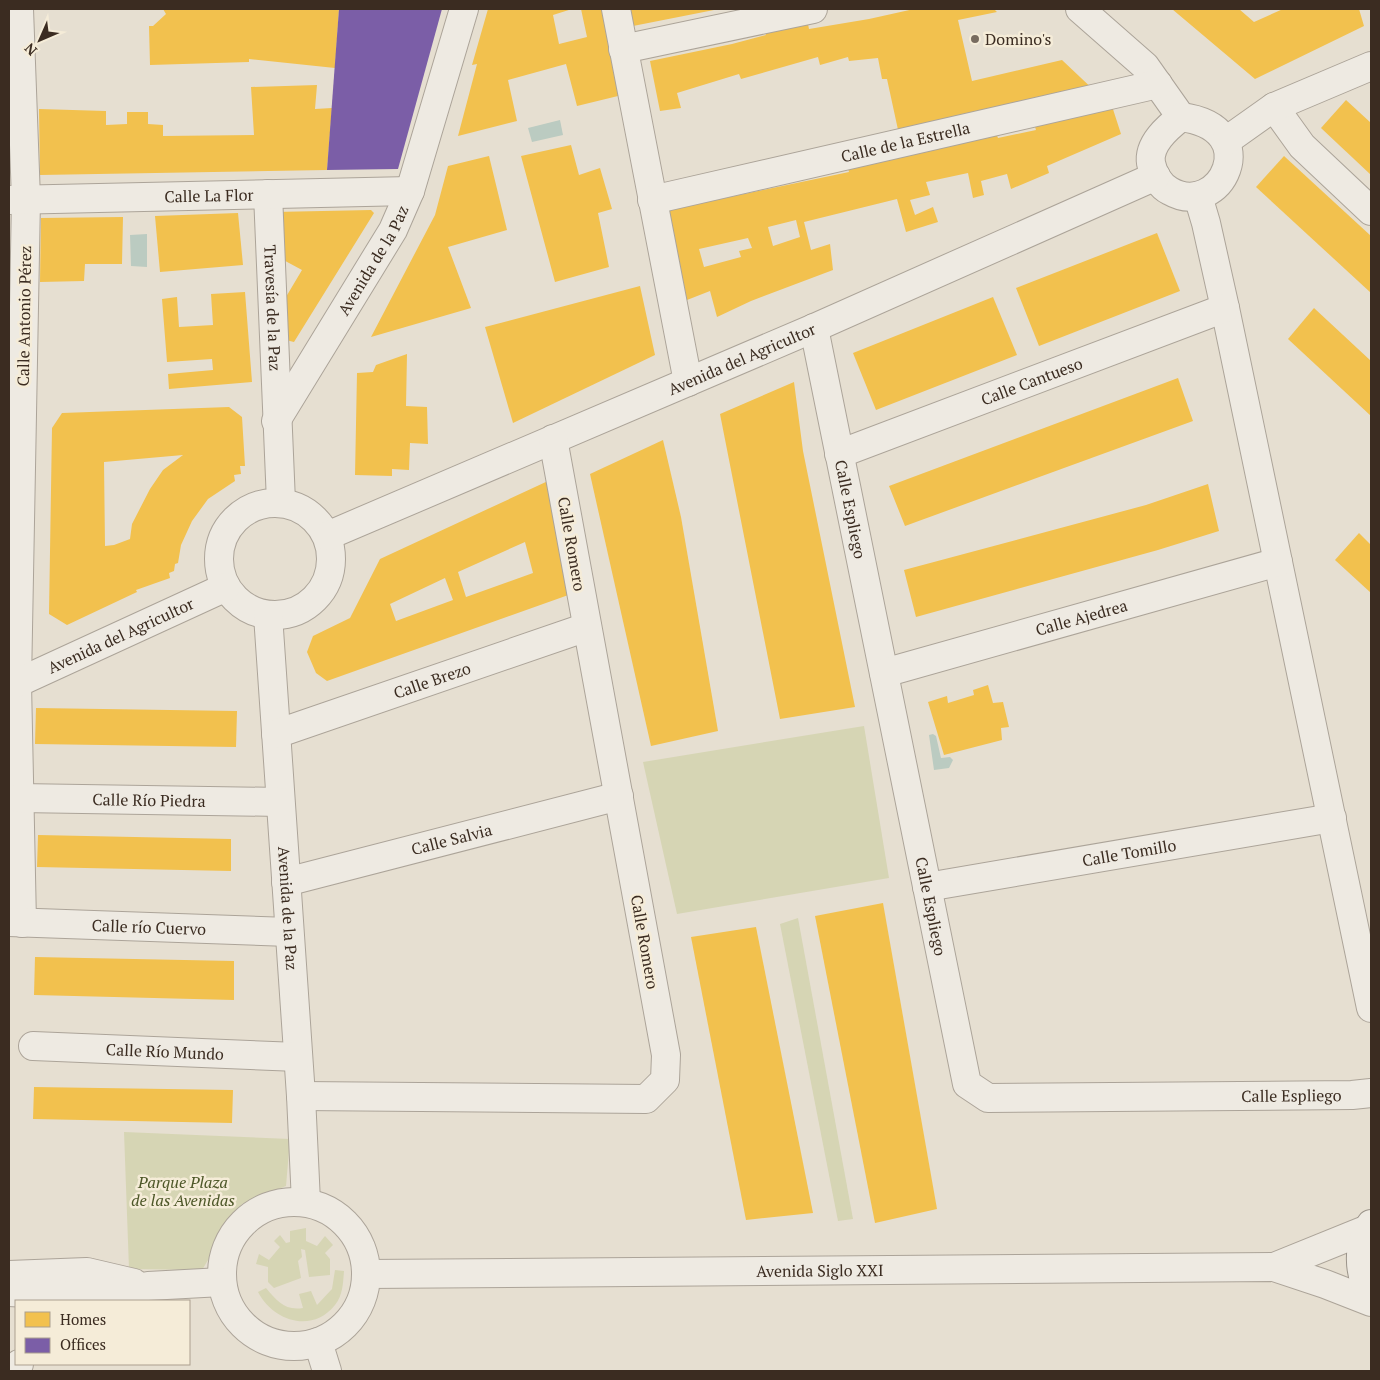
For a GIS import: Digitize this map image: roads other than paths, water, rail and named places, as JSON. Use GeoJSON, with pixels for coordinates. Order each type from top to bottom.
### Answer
{"type":"FeatureCollection","features":[{"type":"Feature","properties":{"kind":"street","name":"Calle Antonio Pérez"},"geometry":{"type":"LineString","coordinates":[[16,923],[19,798],[13,683],[19,9]]}},
{"type":"Feature","properties":{"kind":"street","name":"Avenida de la Paz"},"geometry":{"type":"LineString","coordinates":[[276,421],[393,230],[410,191],[464,9]]}},
{"type":"Feature","properties":{"kind":"street"},"geometry":{"type":"LineString","coordinates":[[616,9],[688,382]]}},
{"type":"Feature","properties":{"kind":"street"},"geometry":{"type":"LineString","coordinates":[[623,49],[813,9]]}},
{"type":"Feature","properties":{"kind":"street"},"geometry":{"type":"LineString","coordinates":[[1080,9],[1145,66],[1181,117]]}},
{"type":"Feature","properties":{"kind":"street"},"geometry":{"type":"LineString","coordinates":[[1226,140],[1274,107],[1371,66]]}},
{"type":"Feature","properties":{"kind":"street","name":"Calle de la Estrella"},"geometry":{"type":"LineString","coordinates":[[652,200],[1158,84]]}},
{"type":"Feature","properties":{"kind":"street"},"geometry":{"type":"LineString","coordinates":[[1274,107],[1302,146],[1371,210]]}},
{"type":"Feature","properties":{"kind":"street"},"geometry":{"type":"LineString","coordinates":[[1181,117],[1199,119],[1214,128],[1226,140],[1230,160],[1225,176],[1212,189],[1198,196],[1180,197],[1165,188],[1156,176],[1151,162],[1152,150],[1170,126],[1181,117]]}},
{"type":"Feature","properties":{"kind":"street","name":"Avenida del Agricultor"},"geometry":{"type":"LineString","coordinates":[[327,536],[814,328],[1156,176]]}},
{"type":"Feature","properties":{"kind":"street","name":"Calle La Flor"},"geometry":{"type":"LineString","coordinates":[[18,199],[410,191]]}},
{"type":"Feature","properties":{"kind":"street","name":"Travesía de la Paz"},"geometry":{"type":"LineString","coordinates":[[268,194],[276,421]]}},
{"type":"Feature","properties":{"kind":"street"},"geometry":{"type":"LineString","coordinates":[[1198,196],[1225,308],[1332,818],[1361,909],[1371,1008]]}},
{"type":"Feature","properties":{"kind":"street","name":"Calle Cantueso"},"geometry":{"type":"LineString","coordinates":[[839,454],[1225,308]]}},
{"type":"Feature","properties":{"kind":"street","name":"Calle Espliego"},"geometry":{"type":"LineString","coordinates":[[814,328],[967,1084],[988,1098],[1352,1095],[1371,1093]]}},
{"type":"Feature","properties":{"kind":"street"},"geometry":{"type":"LineString","coordinates":[[276,421],[281,502]]}},
{"type":"Feature","properties":{"kind":"street","name":"Calle Romero"},"geometry":{"type":"LineString","coordinates":[[301,1096],[646,1099],[665,1080],[666,1055],[553,440]]}},
{"type":"Feature","properties":{"kind":"street"},"geometry":{"type":"LineString","coordinates":[[281,502],[295,506],[308,513],[327,536],[332,553],[331,570],[325,586],[315,600],[301,610],[285,615],[268,615],[251,610],[237,600],[226,587],[220,570],[219,552],[224,536],[233,521],[246,510],[263,504],[281,502]]}},
{"type":"Feature","properties":{"kind":"street","name":"Calle Ajedrea"},"geometry":{"type":"LineString","coordinates":[[884,673],[1278,562]]}},
{"type":"Feature","properties":{"kind":"street","name":"Avenida del Agricultor"},"geometry":{"type":"LineString","coordinates":[[13,683],[226,587]]}},
{"type":"Feature","properties":{"kind":"street","name":"Avenida de la Paz"},"geometry":{"type":"LineString","coordinates":[[268,615],[301,1096],[306,1202]]}},
{"type":"Feature","properties":{"kind":"street","name":"Calle Brezo"},"geometry":{"type":"LineString","coordinates":[[276,734],[587,627]]}},
{"type":"Feature","properties":{"kind":"street","name":"Calle Salvia"},"geometry":{"type":"LineString","coordinates":[[286,882],[619,796]]}},
{"type":"Feature","properties":{"kind":"street","name":"Calle Río Piedra"},"geometry":{"type":"LineString","coordinates":[[19,798],[280,802]]}},
{"type":"Feature","properties":{"kind":"street","name":"Calle Tomillo"},"geometry":{"type":"LineString","coordinates":[[927,886],[1332,818]]}},
{"type":"Feature","properties":{"kind":"street","name":"Calle río Cuervo"},"geometry":{"type":"LineString","coordinates":[[16,923],[289,932]]}},
{"type":"Feature","properties":{"kind":"street","name":"Calle Río Mundo"},"geometry":{"type":"LineString","coordinates":[[33,1046],[298,1057]]}},
{"type":"Feature","properties":{"kind":"street"},"geometry":{"type":"LineString","coordinates":[[284,1202],[306,1202],[331,1212],[349,1228],[361,1250],[366,1274],[362,1296],[352,1316],[337,1332],[318,1342],[294,1346],[270,1342],[249,1331],[233,1313],[222,1282],[222,1266],[228,1244],[241,1223],[261,1209],[284,1202]]}},
{"type":"Feature","properties":{"kind":"street"},"geometry":{"type":"LineString","coordinates":[[1369,1226],[1361,1248],[1361,1268],[1371,1295]]}},
{"type":"Feature","properties":{"kind":"street","name":"Avenida Siglo XXI"},"geometry":{"type":"LineString","coordinates":[[1274,1267],[1369,1226]]}},
{"type":"Feature","properties":{"kind":"street","name":"Avenida Siglo XXI"},"geometry":{"type":"LineString","coordinates":[[366,1274],[1274,1267],[1371,1302]]}},
{"type":"Feature","properties":{"kind":"street"},"geometry":{"type":"LineString","coordinates":[[9,1275],[87,1272],[148,1286]]}},
{"type":"Feature","properties":{"kind":"street"},"geometry":{"type":"LineString","coordinates":[[79,1299],[118,1279]]}},
{"type":"Feature","properties":{"kind":"street"},"geometry":{"type":"LineString","coordinates":[[9,1292],[79,1299],[148,1286],[222,1282]]}},
{"type":"Feature","properties":{"kind":"street"},"geometry":{"type":"LineString","coordinates":[[318,1342],[327,1371]]}},
{"type":"Feature","properties":{"kind":"place","name":"Domino's"},"geometry":{"type":"Point","coordinates":[975,39]}},
{"type":"Feature","properties":{"kind":"park label","name":"Parque Plaza de las Avenidas"},"geometry":{"type":"Point","coordinates":[183,1191]}}]}
